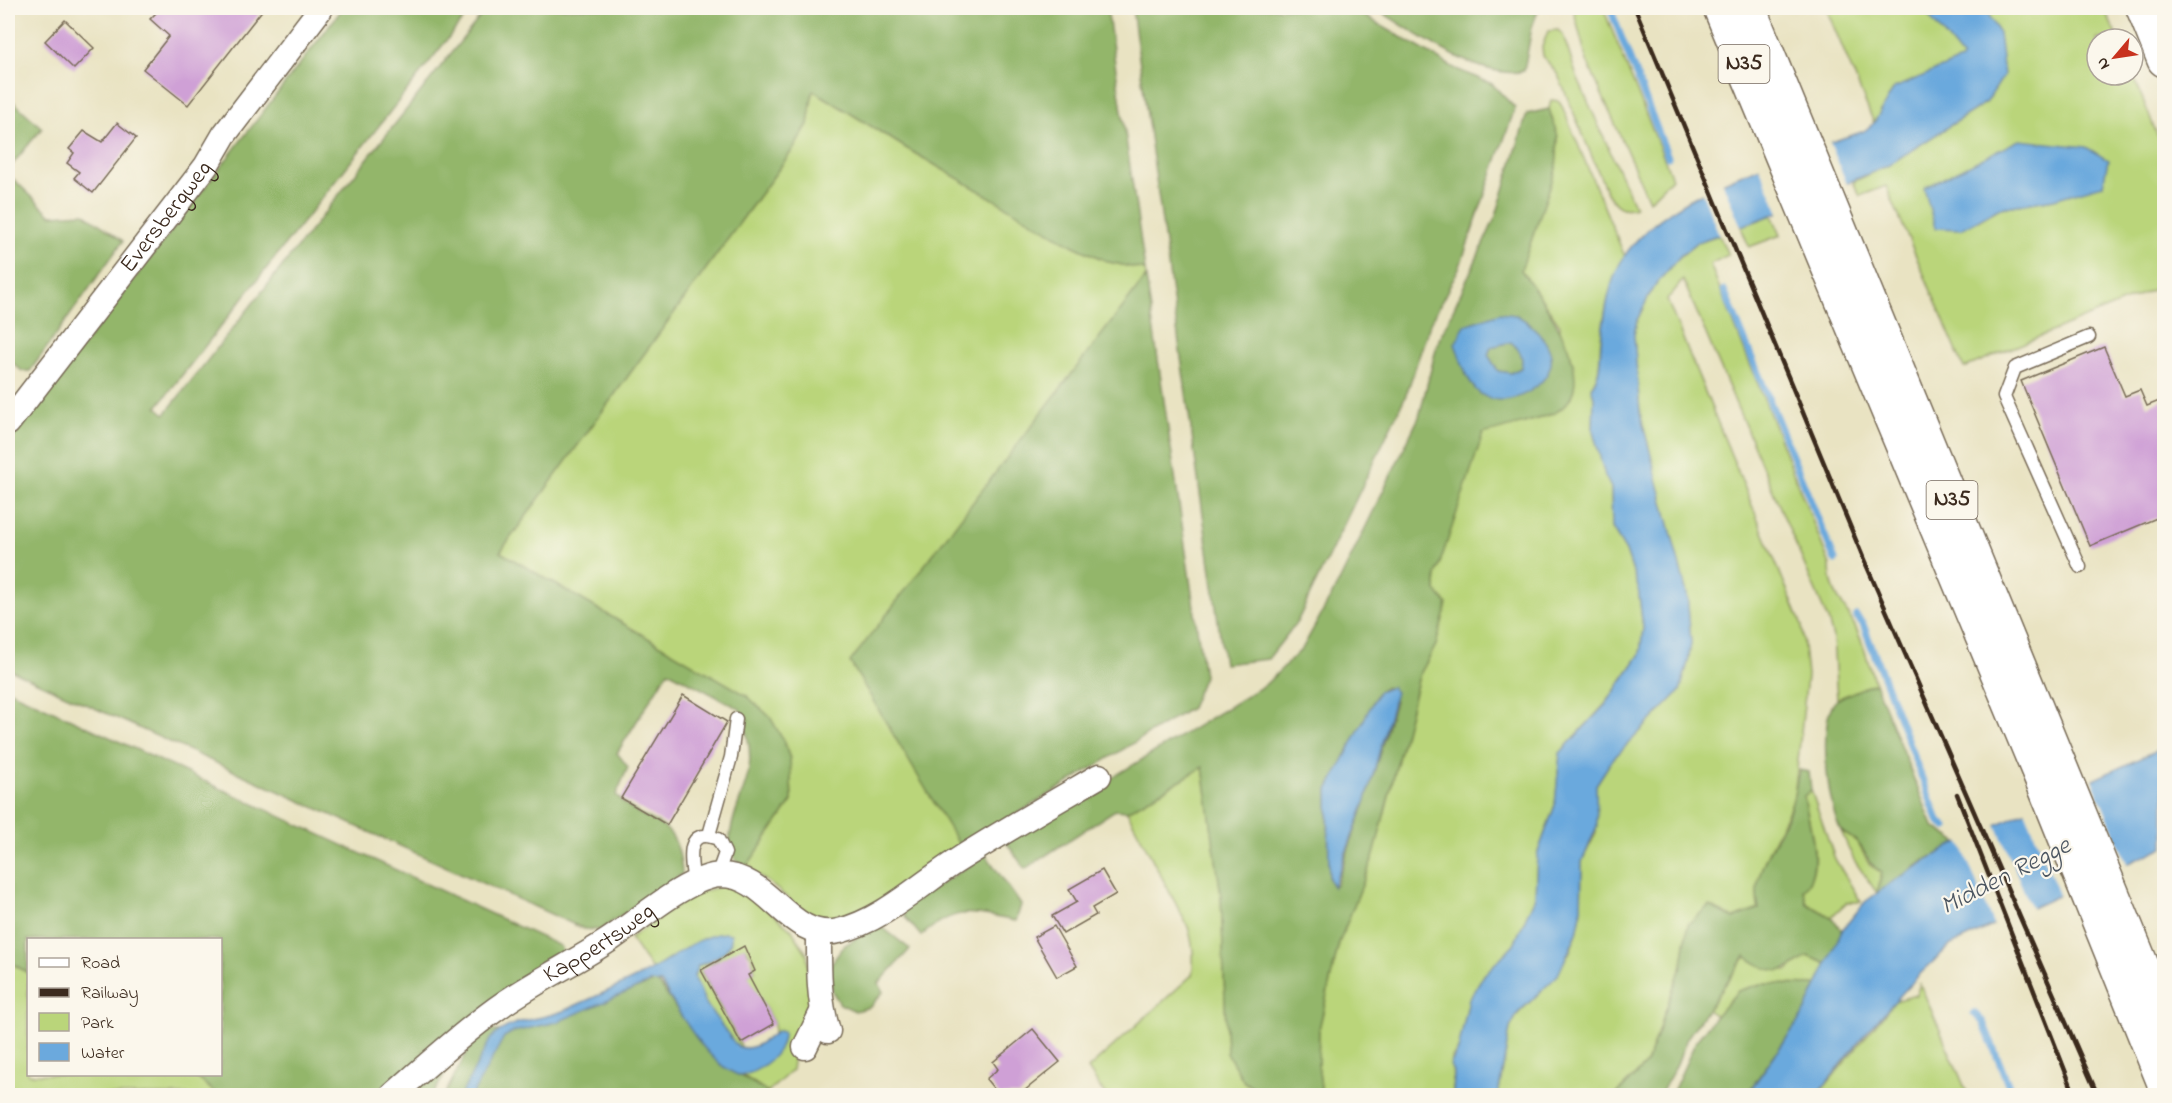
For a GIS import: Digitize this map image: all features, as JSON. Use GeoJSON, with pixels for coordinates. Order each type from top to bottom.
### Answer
{"type":"FeatureCollection","features":[{"type":"Feature","properties":{"kind":"main road","name":"N35"},"geometry":{"type":"LineString","coordinates":[[1720,8],[1780,115]]}},
{"type":"Feature","properties":{"kind":"main road","name":"N35"},"geometry":{"type":"LineString","coordinates":[[1749,8],[1780,115],[2102,898],[2164,1083]]}},
{"type":"Feature","properties":{"kind":"main road"},"geometry":{"type":"LineString","coordinates":[[2143,8],[2164,60]]}},
{"type":"Feature","properties":{"kind":"main road","name":"N35"},"geometry":{"type":"LineString","coordinates":[[2102,898],[2164,1019]]}},
{"type":"Feature","properties":{"kind":"street","name":"Eversbergweg"},"geometry":{"type":"LineString","coordinates":[[8,423],[196,179],[225,135],[321,8]]}},
{"type":"Feature","properties":{"kind":"street"},"geometry":{"type":"LineString","coordinates":[[702,880],[729,876],[751,883],[800,924],[819,933],[839,931],[873,918],[954,863],[1099,777]]}},
{"type":"Feature","properties":{"kind":"street","name":"Kappertsweg"},"geometry":{"type":"LineString","coordinates":[[392,1095],[498,1007],[702,880]]}},
{"type":"Feature","properties":{"kind":"street"},"geometry":{"type":"LineString","coordinates":[[805,1047],[825,1021],[819,933]]}},
{"type":"Feature","properties":{"kind":"lane"},"geometry":{"type":"LineString","coordinates":[[2080,567],[2004,397],[2015,368],[2089,337]]}},
{"type":"Feature","properties":{"kind":"lane"},"geometry":{"type":"LineString","coordinates":[[709,835],[731,757],[735,719]]}},
{"type":"Feature","properties":{"kind":"lane"},"geometry":{"type":"LineString","coordinates":[[709,835],[718,839],[725,853],[720,867],[702,880],[690,854],[693,843],[709,835]]}},
{"type":"Feature","properties":{"kind":"green space"},"geometry":{"type":"Polygon","coordinates":[[[343,8],[472,8],[157,407],[165,414],[487,8],[1107,8],[1145,270],[1109,262],[1074,246],[906,148],[813,90],[808,124],[794,148],[500,552],[746,695],[770,717],[783,740],[790,759],[792,801],[745,869],[735,859],[730,835],[750,761],[748,738],[740,709],[668,671],[617,753],[628,767],[616,795],[627,806],[667,830],[679,854],[682,874],[600,930],[584,929],[8,669],[8,443],[343,8]]]}},
{"type":"Feature","properties":{"kind":"green space"},"geometry":{"type":"Polygon","coordinates":[[[1132,8],[1351,8],[1456,69],[1492,84],[1515,108],[1460,266],[1430,324],[1406,395],[1297,622],[1268,659],[1224,664],[1132,8]]]}},
{"type":"Feature","properties":{"kind":"green space"},"geometry":{"type":"Polygon","coordinates":[[[1375,8],[1539,8],[1532,27],[1524,71],[1507,72],[1467,62],[1427,41],[1375,8]]]}},
{"type":"Feature","properties":{"kind":"green space"},"geometry":{"type":"Polygon","coordinates":[[[1573,8],[1603,8],[1672,178],[1649,201],[1587,61],[1573,8]]]}},
{"type":"Feature","properties":{"kind":"green space"},"geometry":{"type":"Polygon","coordinates":[[[1826,8],[1848,8],[1851,11],[1855,8],[1922,8],[1963,57],[1961,60],[1894,88],[1874,123],[1826,8]]]}},
{"type":"Feature","properties":{"kind":"green space"},"geometry":{"type":"Polygon","coordinates":[[[1985,8],[2104,8],[2113,27],[2085,27],[2085,87],[2138,87],[2164,152],[2164,285],[1964,368],[1886,186],[1860,196],[1853,182],[1887,166],[1987,102],[1999,33],[1985,8]],[[2086,147],[1978,221],[2000,208],[2054,199],[2086,147]]]}},
{"type":"Feature","properties":{"kind":"green space"},"geometry":{"type":"Polygon","coordinates":[[[1558,30],[1563,35],[1577,77],[1635,207],[1622,208],[1607,193],[1558,75],[1543,56],[1542,47],[1548,31],[1558,30]]]}},
{"type":"Feature","properties":{"kind":"green space"},"geometry":{"type":"Polygon","coordinates":[[[813,90],[906,148],[1074,246],[1109,262],[1145,270],[1146,277],[980,495],[961,848],[870,909],[832,922],[811,917],[767,881],[745,869],[792,801],[790,759],[783,740],[770,717],[746,695],[500,552],[794,148],[808,124],[813,90]]]}},
{"type":"Feature","properties":{"kind":"green space"},"geometry":{"type":"Polygon","coordinates":[[[8,97],[42,128],[8,170],[8,97]]]}},
{"type":"Feature","properties":{"kind":"green space"},"geometry":{"type":"Polygon","coordinates":[[[1551,100],[1559,101],[1562,106],[1625,257],[1615,276],[1609,296],[1604,317],[1598,369],[1591,387],[1594,397],[1593,431],[1611,488],[1612,528],[1626,551],[1638,587],[1643,628],[1640,654],[1605,704],[1560,753],[1555,805],[1537,855],[1535,897],[1514,944],[1483,976],[1469,999],[1458,1050],[1452,1057],[1453,1095],[1322,1096],[1318,1064],[1319,1029],[1339,943],[1374,855],[1419,676],[1436,645],[1441,600],[1436,591],[1436,575],[1482,434],[1558,411],[1560,325],[1521,270],[1556,169],[1558,137],[1549,109],[1551,100]]]}},
{"type":"Feature","properties":{"kind":"green space"},"geometry":{"type":"Polygon","coordinates":[[[1549,109],[1558,137],[1556,169],[1521,270],[1554,319],[1565,340],[1575,380],[1571,397],[1552,414],[1483,434],[1436,575],[1436,591],[1447,604],[1436,645],[1419,676],[1374,855],[1339,943],[1319,1029],[1318,1064],[1322,1095],[1265,1095],[1244,1082],[1227,1053],[1221,895],[1203,767],[1127,811],[1115,810],[1025,869],[1006,842],[1265,685],[1302,649],[1338,584],[1419,417],[1437,345],[1496,216],[1527,114],[1549,109]],[[1517,315],[1465,374],[1543,380],[1517,315]],[[1386,687],[1378,692],[1328,790],[1329,878],[1332,886],[1336,885],[1366,800],[1395,701],[1386,687]]]}},
{"type":"Feature","properties":{"kind":"green space"},"geometry":{"type":"Polygon","coordinates":[[[8,174],[51,215],[84,213],[123,241],[30,371],[22,371],[8,359],[8,174]]]}},
{"type":"Feature","properties":{"kind":"green space"},"geometry":{"type":"Polygon","coordinates":[[[1772,215],[1781,235],[1749,247],[1741,227],[1772,215]]]}},
{"type":"Feature","properties":{"kind":"green space"},"geometry":{"type":"Polygon","coordinates":[[[1719,235],[1728,255],[1710,264],[1830,565],[1834,589],[1859,635],[1875,683],[1837,699],[1833,638],[1828,620],[1683,280],[1667,300],[1802,626],[1807,676],[1794,798],[1762,867],[1757,895],[1759,910],[1734,918],[1688,924],[1682,965],[1646,1064],[1615,1095],[1498,1096],[1510,1028],[1518,1014],[1544,988],[1569,954],[1577,933],[1581,914],[1582,861],[1596,833],[1596,785],[1612,760],[1680,691],[1688,662],[1691,643],[1687,594],[1640,413],[1634,335],[1637,320],[1653,288],[1674,262],[1698,242],[1719,235]]]}},
{"type":"Feature","properties":{"kind":"green space"},"geometry":{"type":"Polygon","coordinates":[[[1146,277],[1204,676],[1191,708],[961,848],[850,662],[1146,277]]]}},
{"type":"Feature","properties":{"kind":"green space"},"geometry":{"type":"Polygon","coordinates":[[[1511,342],[1520,354],[1521,368],[1511,373],[1498,371],[1488,355],[1491,347],[1511,342]]]}},
{"type":"Feature","properties":{"kind":"green space"},"geometry":{"type":"Polygon","coordinates":[[[1875,683],[1933,826],[1959,843],[1924,861],[1877,893],[1882,873],[1873,865],[1856,841],[1842,832],[1832,804],[1826,763],[1827,724],[1831,709],[1837,700],[1875,683]]]}},
{"type":"Feature","properties":{"kind":"green space"},"geometry":{"type":"Polygon","coordinates":[[[8,690],[560,946],[564,956],[472,1017],[380,1096],[218,1095],[195,1076],[222,1076],[222,938],[27,938],[27,972],[8,961],[8,690]]]}},
{"type":"Feature","properties":{"kind":"green space"},"geometry":{"type":"Polygon","coordinates":[[[1203,767],[1221,895],[1227,1053],[1244,1082],[1265,1095],[1105,1095],[1088,1069],[1192,975],[1193,968],[1193,950],[1188,927],[1127,811],[1203,767]]]}},
{"type":"Feature","properties":{"kind":"green space"},"geometry":{"type":"Polygon","coordinates":[[[1799,770],[1809,772],[1811,790],[1804,796],[1814,858],[1810,881],[1803,890],[1807,904],[1831,917],[1842,930],[1828,964],[1808,956],[1790,967],[1777,971],[1763,967],[1745,956],[1687,1038],[1677,1064],[1660,1095],[1615,1096],[1646,1064],[1682,965],[1688,924],[1709,906],[1734,918],[1759,909],[1757,896],[1761,872],[1788,815],[1799,770]]]}},
{"type":"Feature","properties":{"kind":"green space"},"geometry":{"type":"Polygon","coordinates":[[[1811,790],[1835,859],[1861,902],[1847,902],[1831,917],[1807,904],[1803,889],[1810,880],[1814,858],[1812,832],[1804,796],[1811,790]]]}},
{"type":"Feature","properties":{"kind":"green space"},"geometry":{"type":"Polygon","coordinates":[[[1841,831],[1857,842],[1870,865],[1882,873],[1877,893],[1854,860],[1841,831]]]}},
{"type":"Feature","properties":{"kind":"green space"},"geometry":{"type":"Polygon","coordinates":[[[986,855],[1021,905],[1016,921],[976,914],[955,915],[945,919],[921,936],[905,917],[902,908],[986,855]]]}},
{"type":"Feature","properties":{"kind":"green space"},"geometry":{"type":"Polygon","coordinates":[[[725,885],[747,891],[791,929],[807,954],[812,1014],[794,1054],[792,1070],[768,1092],[742,1075],[750,1073],[778,1031],[774,1033],[774,1024],[747,975],[755,971],[752,957],[744,947],[701,971],[742,1048],[735,1044],[720,1027],[694,976],[698,966],[715,961],[727,948],[690,946],[652,970],[630,938],[694,894],[725,885]]]}},
{"type":"Feature","properties":{"kind":"green space"},"geometry":{"type":"Polygon","coordinates":[[[875,927],[883,928],[910,949],[879,983],[883,992],[870,1007],[855,1011],[840,1004],[832,991],[830,965],[845,945],[875,927]]]}},
{"type":"Feature","properties":{"kind":"green space"},"geometry":{"type":"Polygon","coordinates":[[[1746,956],[1787,971],[1808,956],[1828,964],[1817,985],[1761,984],[1738,991],[1716,1016],[1707,1010],[1746,956]]]}},
{"type":"Feature","properties":{"kind":"green space"},"geometry":{"type":"Polygon","coordinates":[[[8,961],[27,972],[27,1076],[195,1076],[218,1095],[8,1095],[8,961]]]}},
{"type":"Feature","properties":{"kind":"green space"},"geometry":{"type":"Polygon","coordinates":[[[657,981],[693,1032],[721,1064],[768,1092],[765,1096],[444,1096],[474,1039],[483,1030],[513,1032],[657,981]]]}},
{"type":"Feature","properties":{"kind":"green space"},"geometry":{"type":"Polygon","coordinates":[[[1761,984],[1817,985],[1805,1012],[1746,1095],[1671,1096],[1696,1041],[1716,1016],[1738,991],[1761,984]]]}},
{"type":"Feature","properties":{"kind":"green space"},"geometry":{"type":"Polygon","coordinates":[[[1920,984],[1968,1095],[1817,1096],[1895,1001],[1916,995],[1920,984]]]}},
{"type":"Feature","properties":{"kind":"green space"},"geometry":{"type":"Polygon","coordinates":[[[438,1067],[444,1075],[433,1095],[402,1096],[438,1067]]]}},
{"type":"Feature","properties":{"kind":"water"},"geometry":{"type":"Polygon","coordinates":[[[1922,8],[1985,8],[1999,33],[2004,75],[1987,102],[1887,166],[1772,215],[1698,242],[1680,256],[1653,288],[1637,320],[1634,335],[1640,413],[1687,594],[1691,643],[1688,662],[1680,691],[1612,760],[1596,785],[1597,826],[1582,862],[1581,914],[1577,933],[1558,975],[1518,1013],[1510,1028],[1498,1095],[1453,1095],[1454,1074],[1450,1065],[1458,1050],[1469,999],[1483,976],[1514,944],[1535,897],[1537,855],[1555,805],[1560,753],[1606,704],[1640,654],[1643,628],[1638,587],[1626,551],[1612,528],[1611,488],[1605,476],[1593,431],[1594,397],[1591,387],[1599,369],[1606,311],[1616,272],[1633,245],[1658,221],[1689,200],[1761,166],[1864,131],[1874,123],[1894,88],[1961,60],[1962,57],[1922,8]]]}},
{"type":"Feature","properties":{"kind":"water"},"geometry":{"type":"Polygon","coordinates":[[[2019,140],[2086,147],[2108,160],[2103,185],[2054,199],[2000,208],[1961,229],[1935,228],[1924,188],[2019,140]]]}},
{"type":"Feature","properties":{"kind":"water"},"geometry":{"type":"Polygon","coordinates":[[[1500,313],[1516,315],[1524,320],[1543,338],[1550,353],[1550,368],[1545,377],[1538,386],[1518,397],[1495,400],[1485,396],[1476,390],[1469,379],[1455,344],[1465,325],[1500,313]],[[1511,342],[1491,347],[1488,355],[1498,371],[1511,373],[1521,368],[1522,357],[1511,342]]]}},
{"type":"Feature","properties":{"kind":"water"},"geometry":{"type":"Polygon","coordinates":[[[1391,687],[1396,692],[1366,800],[1333,887],[1329,878],[1328,790],[1378,692],[1391,687]]]}},
{"type":"Feature","properties":{"kind":"water","name":"Midden Regge"},"geometry":{"type":"Polygon","coordinates":[[[2164,747],[2164,847],[1951,945],[1921,973],[1870,1028],[1817,1095],[1746,1096],[1805,1012],[1842,930],[1865,902],[1892,882],[1951,846],[2164,747]]]}},
{"type":"Feature","properties":{"kind":"water"},"geometry":{"type":"Polygon","coordinates":[[[725,933],[731,934],[729,946],[720,955],[698,966],[694,976],[706,1004],[737,1046],[748,1048],[778,1031],[783,1032],[775,1055],[753,1072],[738,1075],[715,1059],[694,1035],[661,983],[651,982],[557,1022],[513,1032],[504,1037],[472,1095],[461,1095],[491,1038],[499,1032],[516,1023],[563,1011],[640,976],[695,942],[725,933]]]}},
{"type":"Feature","properties":{"kind":"pier"},"geometry":{"type":"Polygon","coordinates":[[[1829,140],[1848,187],[1780,215],[1759,166],[1829,140]]]}},
{"type":"Feature","properties":{"kind":"pier"},"geometry":{"type":"Polygon","coordinates":[[[1722,181],[1742,229],[1720,237],[1701,190],[1722,181]]]}},
{"type":"Feature","properties":{"kind":"pier"},"geometry":{"type":"Polygon","coordinates":[[[2091,777],[2128,866],[2060,897],[2024,808],[2091,777]]]}},
{"type":"Feature","properties":{"kind":"pier"},"geometry":{"type":"Polygon","coordinates":[[[1995,822],[2032,910],[1994,927],[1959,839],[1995,822]]]}},
{"type":"Feature","properties":{"kind":"building"},"geometry":{"type":"Polygon","coordinates":[[[161,8],[264,8],[188,105],[143,69],[169,36],[150,19],[161,8]]]}},
{"type":"Feature","properties":{"kind":"building"},"geometry":{"type":"Polygon","coordinates":[[[65,20],[94,48],[74,69],[45,41],[65,20]]]}},
{"type":"Feature","properties":{"kind":"building"},"geometry":{"type":"Polygon","coordinates":[[[117,123],[136,138],[93,193],[74,178],[79,172],[67,163],[74,153],[69,149],[84,131],[102,142],[117,123]]]}},
{"type":"Feature","properties":{"kind":"building"},"geometry":{"type":"Polygon","coordinates":[[[2104,347],[2125,396],[2140,390],[2147,406],[2164,399],[2164,515],[2090,546],[2021,381],[2104,347]]]}},
{"type":"Feature","properties":{"kind":"building"},"geometry":{"type":"Polygon","coordinates":[[[683,695],[727,722],[667,825],[621,798],[683,695]]]}},
{"type":"Feature","properties":{"kind":"building"},"geometry":{"type":"Polygon","coordinates":[[[1102,870],[1116,894],[1092,908],[1096,915],[1063,934],[1052,916],[1077,902],[1069,889],[1102,870]]]}},
{"type":"Feature","properties":{"kind":"building"},"geometry":{"type":"Polygon","coordinates":[[[1054,926],[1077,966],[1057,977],[1034,937],[1054,926]]]}},
{"type":"Feature","properties":{"kind":"building"},"geometry":{"type":"Polygon","coordinates":[[[744,946],[755,971],[748,975],[774,1024],[741,1043],[701,970],[744,946]]]}},
{"type":"Feature","properties":{"kind":"building"},"geometry":{"type":"Polygon","coordinates":[[[1033,1029],[1060,1062],[1019,1095],[999,1095],[986,1079],[998,1069],[993,1062],[1033,1029]]]}},
{"type":"Feature","properties":{"kind":"waterway"},"geometry":{"type":"LineString","coordinates":[[1610,8],[1668,157]]}},
{"type":"Feature","properties":{"kind":"waterway"},"geometry":{"type":"LineString","coordinates":[[1724,290],[1835,560]]}},
{"type":"Feature","properties":{"kind":"waterway"},"geometry":{"type":"LineString","coordinates":[[1856,616],[1863,624],[1938,820],[1946,827]]}},
{"type":"Feature","properties":{"kind":"waterway"},"geometry":{"type":"LineString","coordinates":[[1974,1013],[1983,1022],[2013,1096]]}},
{"type":"Feature","properties":{"kind":"railway"},"geometry":{"type":"LineString","coordinates":[[1635,8],[1865,562],[2098,1096]]}},
{"type":"Feature","properties":{"kind":"railway"},"geometry":{"type":"LineString","coordinates":[[1957,794],[2075,1096]]}}]}
